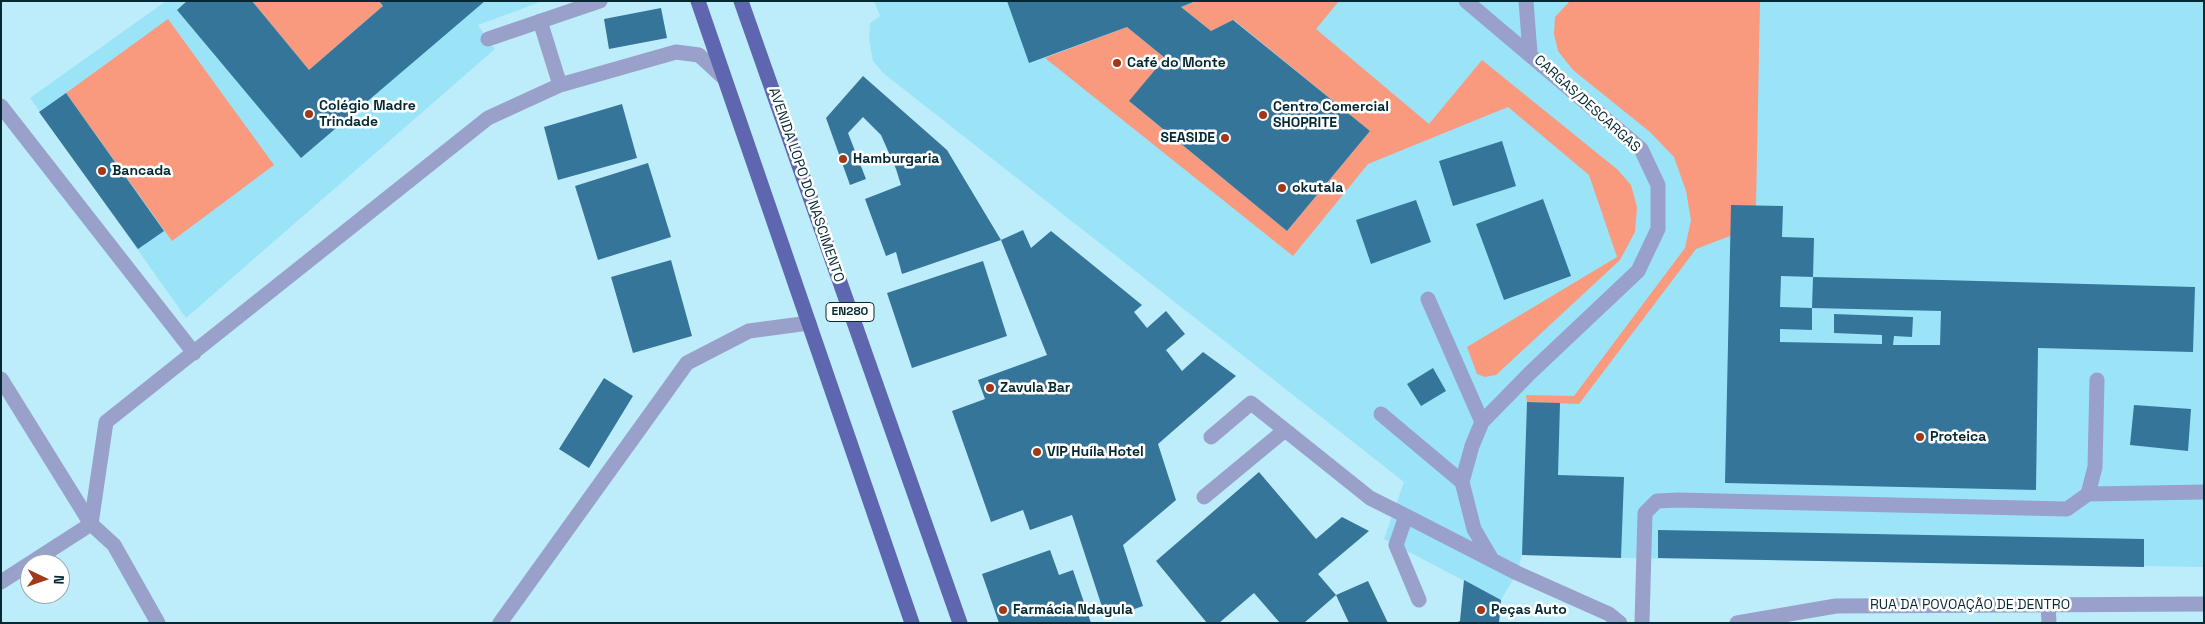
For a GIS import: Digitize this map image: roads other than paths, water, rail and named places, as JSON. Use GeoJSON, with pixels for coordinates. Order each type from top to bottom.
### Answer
{"type":"FeatureCollection","features":[{"type":"Feature","properties":{"kind":"main road","name":"EN280"},"geometry":{"type":"LineString","coordinates":[[698,1],[912,623]]}},
{"type":"Feature","properties":{"kind":"main road","name":"AVENIDA LOPO DO NASCIMENTO"},"geometry":{"type":"LineString","coordinates":[[741,1],[960,623]]}},
{"type":"Feature","properties":{"kind":"street"},"geometry":{"type":"LineString","coordinates":[[488,39],[600,1]]}},
{"type":"Feature","properties":{"kind":"street","name":"CARGAS/DESCARGAS"},"geometry":{"type":"LineString","coordinates":[[1466,1],[1530,53],[1641,149],[1658,185],[1658,229],[1638,271],[1531,372],[1482,422]]}},
{"type":"Feature","properties":{"kind":"street","name":"CARGAS/DESCARGAS"},"geometry":{"type":"LineString","coordinates":[[1526,1],[1530,53]]}},
{"type":"Feature","properties":{"kind":"street"},"geometry":{"type":"LineString","coordinates":[[540,21],[560,85]]}},
{"type":"Feature","properties":{"kind":"street"},"geometry":{"type":"LineString","coordinates":[[1,582],[91,524],[106,422],[488,118],[560,85],[676,52],[699,55],[724,78]]}},
{"type":"Feature","properties":{"kind":"street"},"geometry":{"type":"LineString","coordinates":[[1,106],[194,353]]}},
{"type":"Feature","properties":{"kind":"street"},"geometry":{"type":"LineString","coordinates":[[1428,299],[1482,422],[1472,446],[1462,482],[1474,529],[1491,558]]}},
{"type":"Feature","properties":{"kind":"street"},"geometry":{"type":"LineString","coordinates":[[500,623],[687,363],[749,331],[809,323]]}},
{"type":"Feature","properties":{"kind":"street"},"geometry":{"type":"LineString","coordinates":[[1,379],[91,524],[114,545],[158,623]]}},
{"type":"Feature","properties":{"kind":"street"},"geometry":{"type":"LineString","coordinates":[[2088,494],[2095,467],[2097,380]]}},
{"type":"Feature","properties":{"kind":"street"},"geometry":{"type":"LineString","coordinates":[[1211,437],[1251,403],[1370,498],[1491,558],[1517,573],[1609,614],[1620,623]]}},
{"type":"Feature","properties":{"kind":"street"},"geometry":{"type":"LineString","coordinates":[[1381,414],[1462,482]]}},
{"type":"Feature","properties":{"kind":"street"},"geometry":{"type":"LineString","coordinates":[[1204,497],[1285,430]]}},
{"type":"Feature","properties":{"kind":"street"},"geometry":{"type":"LineString","coordinates":[[1642,623],[1645,513],[1657,501],[2067,509],[2088,494],[2204,492]]}},
{"type":"Feature","properties":{"kind":"street"},"geometry":{"type":"LineString","coordinates":[[1406,516],[1396,545],[1419,600]]}},
{"type":"Feature","properties":{"kind":"street"},"geometry":{"type":"LineString","coordinates":[[2048,604],[2049,623]]}},
{"type":"Feature","properties":{"kind":"street","name":"RUA DA POVOAÇÃO DE DENTRO"},"geometry":{"type":"LineString","coordinates":[[1737,623],[1836,606],[2204,604]]}},
{"type":"Feature","properties":{"kind":"place","name":"Café do Monte"},"geometry":{"type":"Point","coordinates":[1117,63]}},
{"type":"Feature","properties":{"kind":"place","name":"Colégio Madre Trindade"},"geometry":{"type":"Point","coordinates":[309,114]}},
{"type":"Feature","properties":{"kind":"place","name":"Centro Comercial SHOPRITE"},"geometry":{"type":"Point","coordinates":[1263,115]}},
{"type":"Feature","properties":{"kind":"place","name":"SEASIDE"},"geometry":{"type":"Point","coordinates":[1225,138]}},
{"type":"Feature","properties":{"kind":"place","name":"Hamburgaria"},"geometry":{"type":"Point","coordinates":[843,159]}},
{"type":"Feature","properties":{"kind":"place","name":"Bancada"},"geometry":{"type":"Point","coordinates":[102,171]}},
{"type":"Feature","properties":{"kind":"place","name":"okutala"},"geometry":{"type":"Point","coordinates":[1282,188]}},
{"type":"Feature","properties":{"kind":"place","name":"Zavula Bar"},"geometry":{"type":"Point","coordinates":[990,388]}},
{"type":"Feature","properties":{"kind":"place","name":"Proteica"},"geometry":{"type":"Point","coordinates":[1920,437]}},
{"type":"Feature","properties":{"kind":"place","name":"VIP Huíla Hotel"},"geometry":{"type":"Point","coordinates":[1037,452]}},
{"type":"Feature","properties":{"kind":"place","name":"Farmácia Ndayula"},"geometry":{"type":"Point","coordinates":[1003,610]}},
{"type":"Feature","properties":{"kind":"place","name":"Peças Auto"},"geometry":{"type":"Point","coordinates":[1481,610]}}]}
